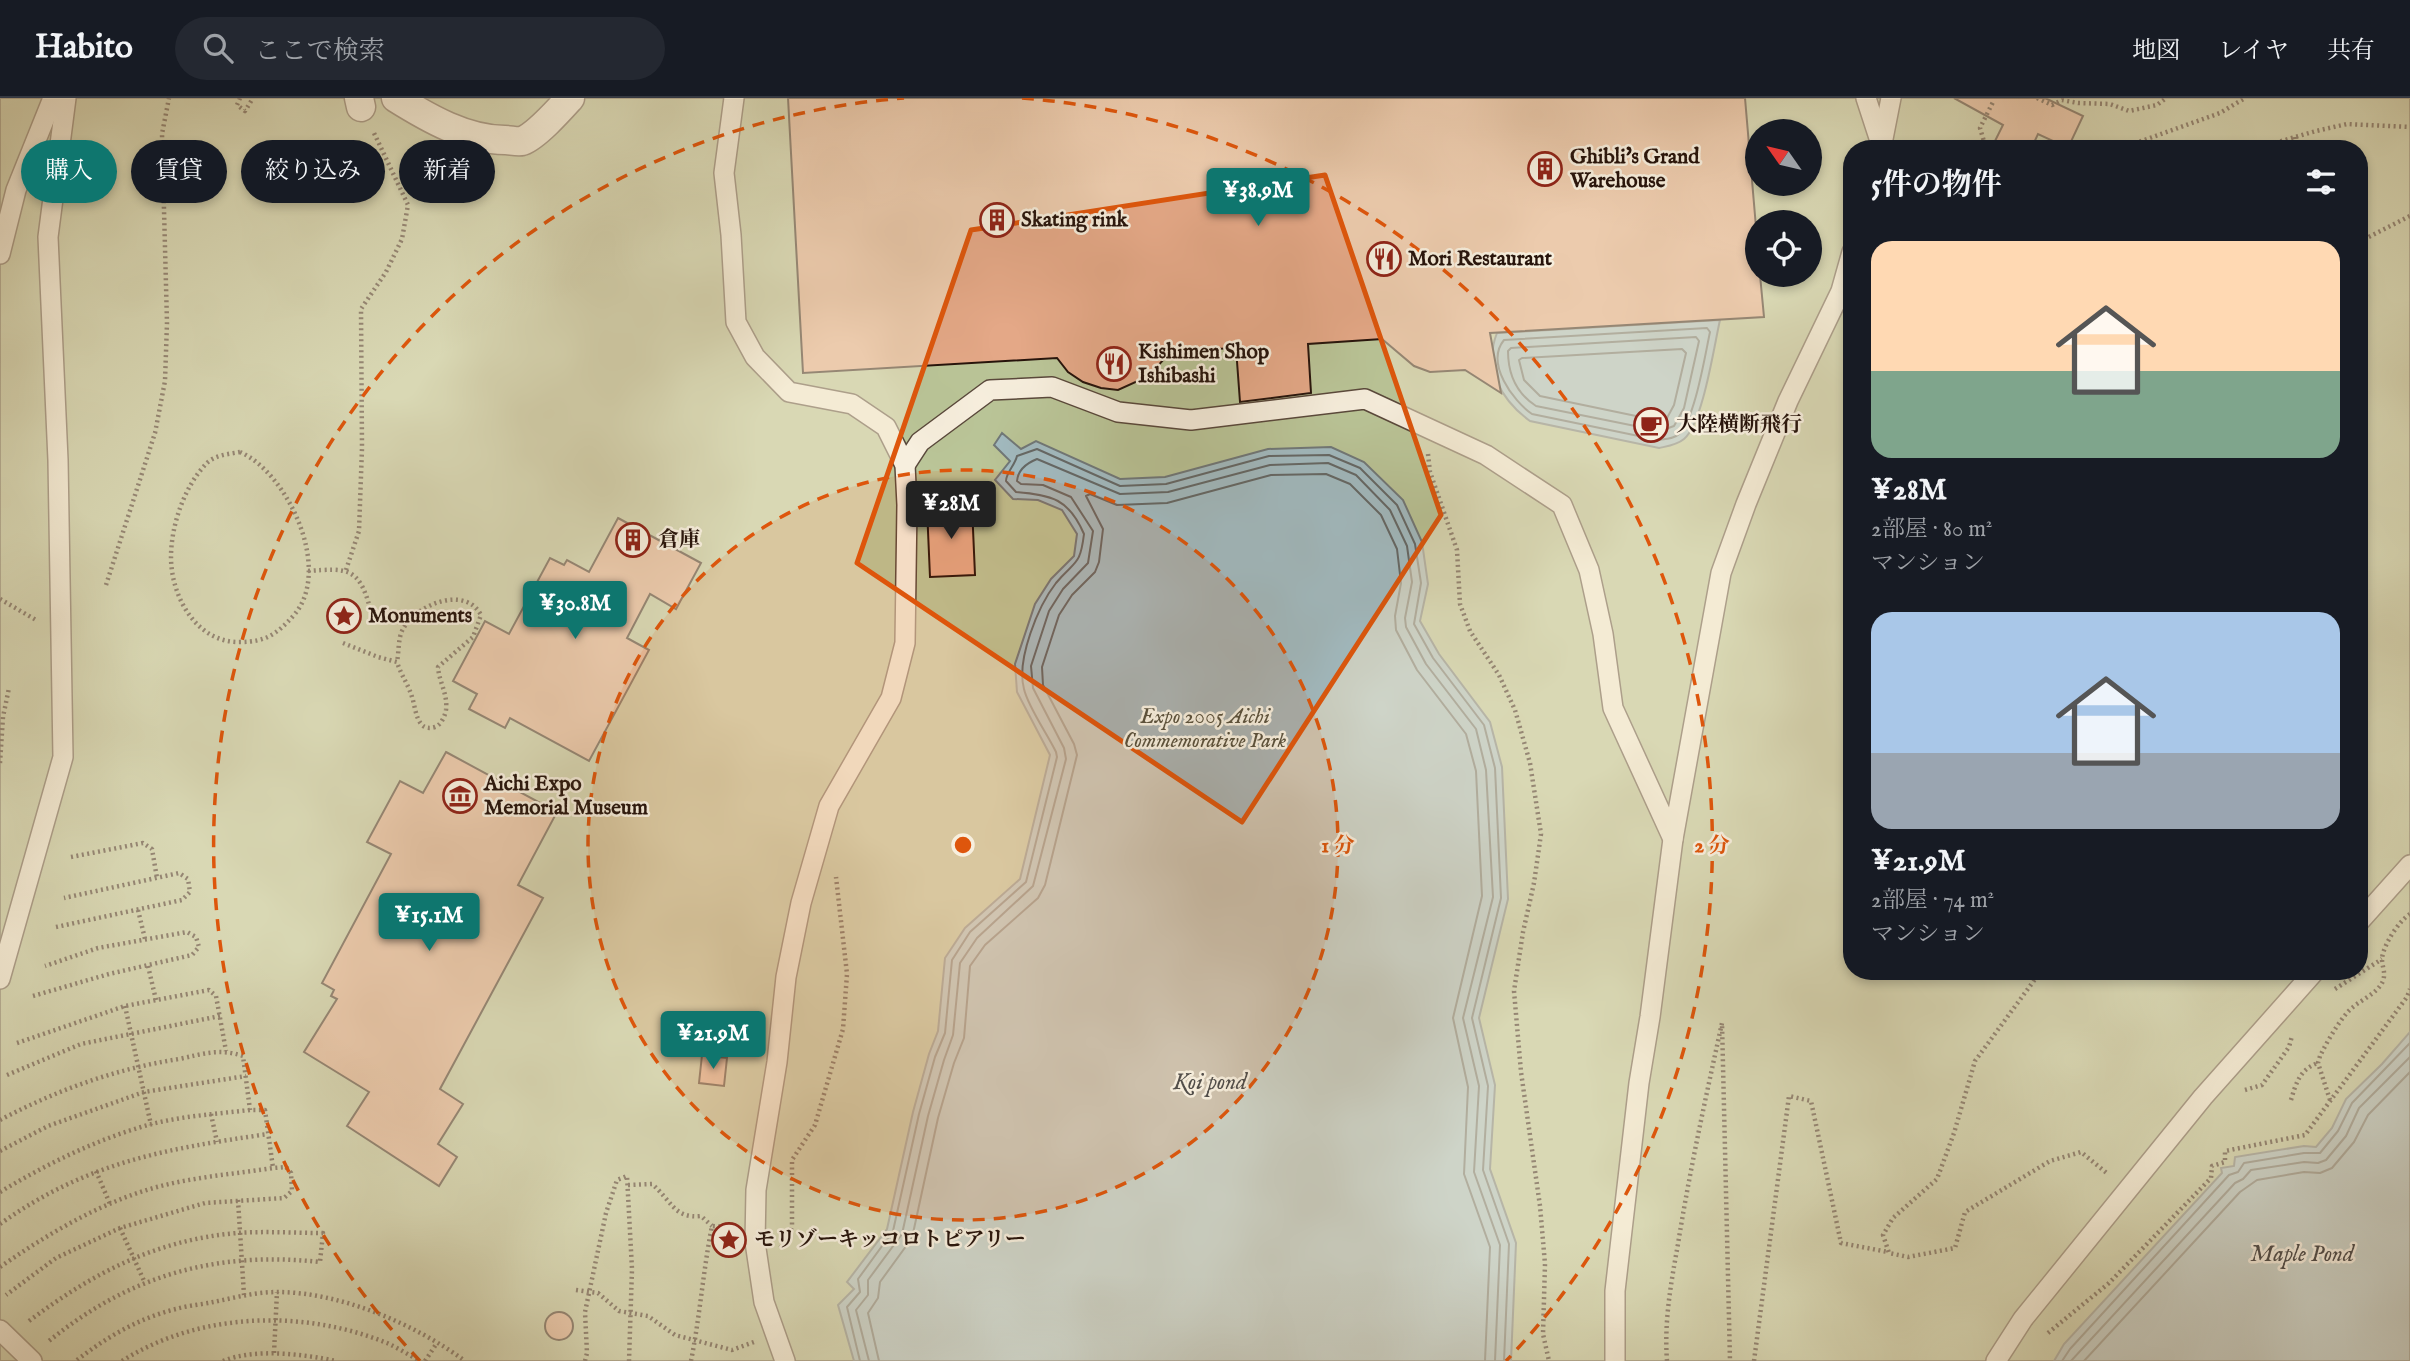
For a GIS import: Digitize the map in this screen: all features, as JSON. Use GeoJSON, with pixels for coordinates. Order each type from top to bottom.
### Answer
{"type":"FeatureCollection","features":[{"type":"Feature","properties":{"kind":"street"},"geometry":{"type":"LineString","coordinates":[[396,98],[455,129],[490,140],[522,141],[552,118],[570,98]]}},
{"type":"Feature","properties":{"kind":"lane"},"geometry":{"type":"LineString","coordinates":[[0,254],[16,190],[53,98]]}},
{"type":"Feature","properties":{"kind":"lane"},"geometry":{"type":"LineString","coordinates":[[0,979],[63,757],[58,460],[48,237],[66,98]]}},
{"type":"Feature","properties":{"kind":"lane"},"geometry":{"type":"LineString","coordinates":[[734,98],[724,173],[732,235],[736,322],[755,357],[789,392],[852,404],[886,427],[905,465],[908,568],[905,643],[891,698],[829,806],[801,903],[786,977],[777,1062],[755,1190],[757,1255],[764,1302],[785,1361]]}},
{"type":"Feature","properties":{"kind":"lane"},"geometry":{"type":"LineString","coordinates":[[1867,98],[1879,140]]}},
{"type":"Feature","properties":{"kind":"lane"},"geometry":{"type":"LineString","coordinates":[[1882,140],[1891,98]]}},
{"type":"Feature","properties":{"kind":"lane"},"geometry":{"type":"LineString","coordinates":[[1615,1361],[1615,1291],[1639,1083],[1673,839],[1721,573],[1788,401],[1843,281]]}},
{"type":"Feature","properties":{"kind":"lane"},"geometry":{"type":"LineString","coordinates":[[905,465],[920,442],[990,390],[1052,387],[1118,412],[1191,419],[1365,399],[1486,455],[1562,505],[1589,570],[1613,708],[1673,839]]}},
{"type":"Feature","properties":{"kind":"lane"},"geometry":{"type":"LineString","coordinates":[[2368,912],[2410,865]]}},
{"type":"Feature","properties":{"kind":"lane"},"geometry":{"type":"LineString","coordinates":[[1996,1361],[2023,1319],[2203,1097],[2307,980]]}},
{"type":"Feature","properties":{"kind":"lane"},"geometry":{"type":"LineString","coordinates":[[0,1330],[32,1361]]}},
{"type":"Feature","properties":{"kind":"path"},"geometry":{"type":"LineString","coordinates":[[106,585],[155,433],[165,381],[167,323],[162,134],[169,98]]}},
{"type":"Feature","properties":{"kind":"path"},"geometry":{"type":"LineString","coordinates":[[240,98],[237,105],[245,111],[253,98]]}},
{"type":"Feature","properties":{"kind":"path"},"geometry":{"type":"LineString","coordinates":[[2037,98],[2052,105],[2062,100],[2110,104],[2129,111],[2157,105],[2166,98]]}},
{"type":"Feature","properties":{"kind":"path"},"geometry":{"type":"LineString","coordinates":[[2144,140],[2220,113],[2245,98]]}},
{"type":"Feature","properties":{"kind":"path"},"geometry":{"type":"LineString","coordinates":[[1984,140],[1980,128],[1993,99]]}},
{"type":"Feature","properties":{"kind":"path"},"geometry":{"type":"LineString","coordinates":[[346,570],[359,531],[362,448],[361,309],[386,272],[402,239],[408,205],[364,110]]}},
{"type":"Feature","properties":{"kind":"path"},"geometry":{"type":"LineString","coordinates":[[2282,140],[2347,124],[2410,127]]}},
{"type":"Feature","properties":{"kind":"path"},"geometry":{"type":"LineString","coordinates":[[2295,136],[2295,140]]}},
{"type":"Feature","properties":{"kind":"path"},"geometry":{"type":"LineString","coordinates":[[2368,237],[2410,216]]}},
{"type":"Feature","properties":{"kind":"path"},"geometry":{"type":"LineString","coordinates":[[1425,428],[1430,472],[1457,550],[1460,604],[1470,631],[1499,674],[1516,710],[1530,763],[1541,834],[1514,990],[1521,1072],[1540,1206],[1545,1264],[1543,1334],[1549,1361]]}},
{"type":"Feature","properties":{"kind":"path"},"geometry":{"type":"LineString","coordinates":[[240,452],[266,468],[290,503],[299,523],[307,548],[308,571],[307,587],[300,608],[271,637],[227,643],[204,632],[188,614],[177,592],[171,558],[174,527],[187,491],[207,463],[223,454],[240,452]]}},
{"type":"Feature","properties":{"kind":"path"},"geometry":{"type":"LineString","coordinates":[[308,571],[333,568],[346,570],[356,576],[365,587],[370,608]]}},
{"type":"Feature","properties":{"kind":"path"},"geometry":{"type":"LineString","coordinates":[[0,599],[31,617]]}},
{"type":"Feature","properties":{"kind":"path"},"geometry":{"type":"LineString","coordinates":[[452,599],[465,600],[477,606],[481,615],[472,637],[438,667],[446,711],[440,724],[430,728],[424,726],[416,717],[412,695],[402,679],[397,662],[401,631],[414,615],[452,599]]}},
{"type":"Feature","properties":{"kind":"path"},"geometry":{"type":"LineString","coordinates":[[343,643],[397,662]]}},
{"type":"Feature","properties":{"kind":"path"},"geometry":{"type":"LineString","coordinates":[[0,763],[3,717],[9,688]]}},
{"type":"Feature","properties":{"kind":"path"},"geometry":{"type":"LineString","coordinates":[[71,857],[143,843],[152,849],[157,878]]}},
{"type":"Feature","properties":{"kind":"path"},"geometry":{"type":"LineString","coordinates":[[757,1255],[774,1253],[787,1242],[792,1226],[792,1160],[815,1125],[843,1029],[847,974],[835,864]]}},
{"type":"Feature","properties":{"kind":"path"},"geometry":{"type":"LineString","coordinates":[[56,927],[183,900],[190,892],[188,879],[179,873],[64,898]]}},
{"type":"Feature","properties":{"kind":"path"},"geometry":{"type":"LineString","coordinates":[[138,909],[145,939]]}},
{"type":"Feature","properties":{"kind":"path"},"geometry":{"type":"LineString","coordinates":[[2330,1100],[2318,1063],[2326,1044],[2346,1013],[2375,991],[2382,982],[2385,971],[2382,959],[2386,948],[2397,925],[2410,914]]}},
{"type":"Feature","properties":{"kind":"path"},"geometry":{"type":"LineString","coordinates":[[33,996],[192,956],[198,947],[196,937],[187,932],[98,948],[45,966]]}},
{"type":"Feature","properties":{"kind":"path"},"geometry":{"type":"LineString","coordinates":[[148,965],[156,1000]]}},
{"type":"Feature","properties":{"kind":"path"},"geometry":{"type":"LineString","coordinates":[[1889,1252],[1883,1235],[1893,1218],[1937,1179],[1975,1061],[2034,980]]}},
{"type":"Feature","properties":{"kind":"path"},"geometry":{"type":"LineString","coordinates":[[2042,1342],[2049,1332],[2109,1283],[2211,1178],[2212,1166],[2225,1162],[2225,1151],[2305,1135],[2407,997],[2410,989]]}},
{"type":"Feature","properties":{"kind":"path"},"geometry":{"type":"LineString","coordinates":[[17,1043],[125,1006],[209,990],[216,996],[226,1051]]}},
{"type":"Feature","properties":{"kind":"path"},"geometry":{"type":"LineString","coordinates":[[125,1006],[151,1125]]}},
{"type":"Feature","properties":{"kind":"path"},"geometry":{"type":"LineString","coordinates":[[7,1075],[81,1044],[220,1016]]}},
{"type":"Feature","properties":{"kind":"path"},"geometry":{"type":"LineString","coordinates":[[1667,1361],[1668,1304],[1693,1157],[1722,1023],[1730,1361]]}},
{"type":"Feature","properties":{"kind":"path"},"geometry":{"type":"LineString","coordinates":[[0,1120],[37,1100],[138,1065],[226,1051],[243,1056],[250,1110]]}},
{"type":"Feature","properties":{"kind":"path"},"geometry":{"type":"LineString","coordinates":[[2291,1100],[2297,1080],[2309,1066],[2318,1063]]}},
{"type":"Feature","properties":{"kind":"path"},"geometry":{"type":"LineString","coordinates":[[0,1151],[48,1126],[144,1092],[246,1076]]}},
{"type":"Feature","properties":{"kind":"path"},"geometry":{"type":"LineString","coordinates":[[1754,1361],[1789,1096],[1811,1101],[1841,1242],[1908,1257],[1955,1248],[1965,1212],[2050,1161],[2081,1152],[2127,1191]]}},
{"type":"Feature","properties":{"kind":"path"},"geometry":{"type":"LineString","coordinates":[[0,1192],[66,1155],[108,1138],[151,1125],[250,1110],[265,1110],[273,1168]]}},
{"type":"Feature","properties":{"kind":"path"},"geometry":{"type":"LineString","coordinates":[[211,1114],[217,1142]]}},
{"type":"Feature","properties":{"kind":"path"},"geometry":{"type":"LineString","coordinates":[[0,1224],[30,1202],[118,1163],[166,1150],[268,1134]]}},
{"type":"Feature","properties":{"kind":"path"},"geometry":{"type":"LineString","coordinates":[[0,1267],[56,1230],[110,1203],[156,1188],[273,1168],[286,1167],[292,1174],[292,1191],[284,1198],[205,1203],[120,1228],[56,1258],[6,1295]]}},
{"type":"Feature","properties":{"kind":"path"},"geometry":{"type":"LineString","coordinates":[[96,1171],[110,1203]]}},
{"type":"Feature","properties":{"kind":"path"},"geometry":{"type":"LineString","coordinates":[[585,1361],[585,1312],[606,1213],[617,1180],[627,1176],[632,1269],[629,1361]]}},
{"type":"Feature","properties":{"kind":"path"},"geometry":{"type":"LineString","coordinates":[[628,1185],[652,1184],[675,1209],[688,1217],[701,1216],[712,1226],[755,1229]]}},
{"type":"Feature","properties":{"kind":"path"},"geometry":{"type":"LineString","coordinates":[[238,1200],[244,1296]]}},
{"type":"Feature","properties":{"kind":"path"},"geometry":{"type":"LineString","coordinates":[[691,1361],[699,1324],[702,1278],[712,1226]]}},
{"type":"Feature","properties":{"kind":"path"},"geometry":{"type":"LineString","coordinates":[[120,1228],[145,1283]]}},
{"type":"Feature","properties":{"kind":"path"},"geometry":{"type":"LineString","coordinates":[[29,1321],[76,1287],[133,1258],[208,1237],[240,1233],[323,1233],[320,1262],[288,1259],[208,1264],[172,1273],[104,1301],[49,1341]]}},
{"type":"Feature","properties":{"kind":"path"},"geometry":{"type":"LineString","coordinates":[[576,1290],[598,1293],[619,1311],[648,1316],[675,1335],[732,1350],[775,1336]]}},
{"type":"Feature","properties":{"kind":"path"},"geometry":{"type":"LineString","coordinates":[[275,1353],[277,1292]]}},
{"type":"Feature","properties":{"kind":"path"},"geometry":{"type":"LineString","coordinates":[[77,1360],[117,1333],[148,1318],[179,1308],[277,1292],[368,1308],[437,1343],[465,1361]]}},
{"type":"Feature","properties":{"kind":"path"},"geometry":{"type":"LineString","coordinates":[[122,1361],[140,1350],[189,1332],[236,1323],[276,1320],[340,1328],[388,1343],[423,1361],[437,1343]]}},
{"type":"Feature","properties":{"kind":"path"},"geometry":{"type":"LineString","coordinates":[[223,1361],[275,1353],[336,1361]]}},
{"type":"Feature","properties":{"kind":"highlighted area"},"geometry":{"type":"Polygon","coordinates":[[[1325,175],[1441,515],[1242,822],[857,563],[971,230],[1325,175]]]}},
{"type":"Feature","properties":{"kind":"green space","name":"Expo 2005 Aichi Commemorative Park"},"geometry":{"type":"Polygon","coordinates":[[[0,98],[2410,98],[2410,1361],[0,1361],[0,98]]]}},
{"type":"Feature","properties":{"kind":"water"},"geometry":{"type":"Polygon","coordinates":[[[1720,320],[1697,417],[1684,439],[1669,446],[1659,448],[1530,421],[1503,393],[1494,371],[1493,346],[1497,333],[1720,320]]]}},
{"type":"Feature","properties":{"kind":"water","name":"Koi pond"},"geometry":{"type":"Polygon","coordinates":[[[1002,433],[1021,449],[1036,441],[1120,479],[1165,477],[1268,449],[1331,447],[1364,462],[1403,500],[1422,542],[1428,584],[1420,621],[1439,654],[1490,722],[1502,767],[1508,899],[1479,1018],[1495,1085],[1490,1169],[1516,1243],[1511,1361],[854,1361],[838,1305],[854,1289],[847,1282],[887,1229],[913,1112],[938,1031],[945,958],[965,928],[1020,879],[1050,755],[1017,692],[1015,664],[1035,604],[1051,579],[1074,556],[1077,534],[1062,510],[1038,500],[1013,499],[995,480],[1010,461],[994,445],[1002,433]]]}},
{"type":"Feature","properties":{"kind":"water","name":"Maple Pond"},"geometry":{"type":"Polygon","coordinates":[[[2410,1032],[2410,1361],[2054,1361],[2064,1344],[2222,1173],[2221,1168],[2234,1166],[2235,1157],[2304,1146],[2316,1147],[2332,1128],[2346,1099],[2410,1032]]]}},
{"type":"Feature","properties":{"kind":"building"},"geometry":{"type":"Polygon","coordinates":[[[788,98],[1745,98],[1745,196],[1753,196],[1755,210],[1745,210],[1745,287],[1761,287],[1764,317],[1490,333],[1501,393],[1465,370],[1430,372],[1414,366],[1382,339],[1308,344],[1311,393],[1240,402],[1236,348],[1171,351],[1149,376],[1118,390],[1083,382],[1068,372],[1057,358],[803,373],[788,98]]]}},
{"type":"Feature","properties":{"kind":"building"},"geometry":{"type":"Polygon","coordinates":[[[1954,98],[2045,98],[2083,116],[2072,140],[2051,140],[2038,134],[2035,140],[1996,140],[2003,125],[1954,98]]]}},
{"type":"Feature","properties":{"kind":"building"},"geometry":{"type":"Polygon","coordinates":[[[972,506],[975,575],[930,577],[927,508],[972,506]]]}},
{"type":"Feature","properties":{"kind":"building"},"geometry":{"type":"Polygon","coordinates":[[[618,518],[701,563],[676,609],[650,594],[627,638],[649,650],[589,761],[510,718],[505,728],[469,709],[477,694],[453,681],[485,621],[509,634],[550,558],[564,565],[567,560],[589,572],[618,518]]]}},
{"type":"Feature","properties":{"kind":"building"},"geometry":{"type":"Polygon","coordinates":[[[446,752],[557,812],[518,885],[543,898],[440,1089],[463,1104],[438,1144],[457,1157],[439,1186],[347,1126],[369,1092],[304,1052],[337,999],[331,996],[334,990],[322,983],[391,854],[367,842],[400,781],[423,793],[446,752]]]}},
{"type":"Feature","properties":{"kind":"building"},"geometry":{"type":"Polygon","coordinates":[[[702,1055],[727,1058],[724,1086],[699,1083],[702,1055]]]}},
{"type":"Feature","properties":{"kind":"building"},"geometry":{"type":"Polygon","coordinates":[[[559,1312],[569,1316],[573,1326],[569,1336],[559,1340],[549,1336],[545,1326],[549,1316],[559,1312]]]}},
{"type":"Feature","properties":{"kind":"place","name":"Ghibli's Grand Warehouse"},"geometry":{"type":"Point","coordinates":[1545,169]}},
{"type":"Feature","properties":{"kind":"place","name":"Skating rink"},"geometry":{"type":"Point","coordinates":[997,220]}},
{"type":"Feature","properties":{"kind":"place","name":"Mori Restaurant"},"geometry":{"type":"Point","coordinates":[1384,259]}},
{"type":"Feature","properties":{"kind":"place","name":"Kishimen Shop Ishibashi"},"geometry":{"type":"Point","coordinates":[1114,364]}},
{"type":"Feature","properties":{"kind":"place","name":"大陸横断飛行"},"geometry":{"type":"Point","coordinates":[1651,425]}},
{"type":"Feature","properties":{"kind":"place","name":"倉庫"},"geometry":{"type":"Point","coordinates":[633,540]}},
{"type":"Feature","properties":{"kind":"place","name":"Monuments"},"geometry":{"type":"Point","coordinates":[344,616]}},
{"type":"Feature","properties":{"kind":"place","name":"Aichi Expo Memorial Museum"},"geometry":{"type":"Point","coordinates":[460,796]}},
{"type":"Feature","properties":{"kind":"place","name":"モリゾーキッコロトピアリー"},"geometry":{"type":"Point","coordinates":[729,1240]}}]}
